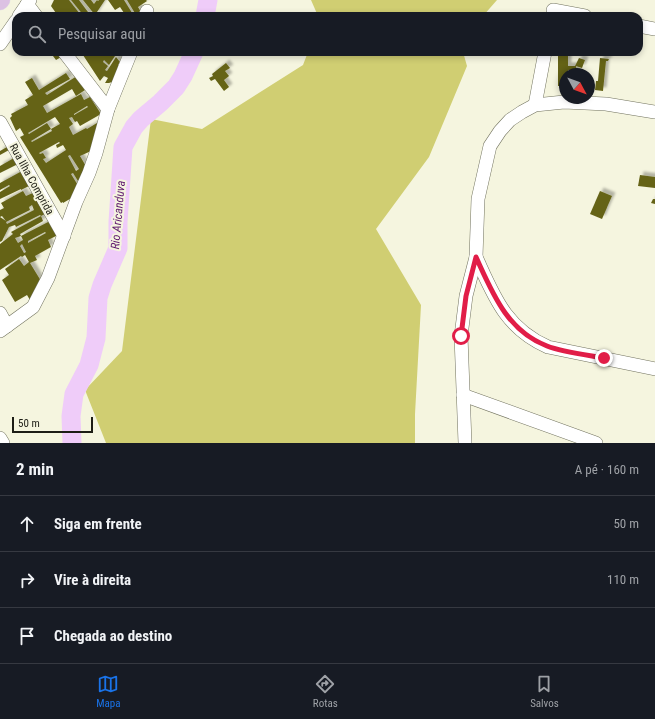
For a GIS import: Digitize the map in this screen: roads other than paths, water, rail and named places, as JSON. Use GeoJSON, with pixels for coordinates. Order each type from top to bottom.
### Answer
{"type":"FeatureCollection","features":[{"type":"Feature","properties":{"kind":"street"},"geometry":{"type":"LineString","coordinates":[[22,12],[29,2],[34,12]]}},
{"type":"Feature","properties":{"kind":"street"},"geometry":{"type":"LineString","coordinates":[[554,9],[567,12]]}},
{"type":"Feature","properties":{"kind":"street"},"geometry":{"type":"LineString","coordinates":[[0,44],[12,27]]}},
{"type":"Feature","properties":{"kind":"street"},"geometry":{"type":"LineString","coordinates":[[643,27],[655,29]]}},
{"type":"Feature","properties":{"kind":"street"},"geometry":{"type":"LineString","coordinates":[[67,56],[108,109]]}},
{"type":"Feature","properties":{"kind":"street"},"geometry":{"type":"LineString","coordinates":[[0,313],[4,329],[30,310],[35,304],[48,278],[96,153],[108,109],[129,56]]}},
{"type":"Feature","properties":{"kind":"street"},"geometry":{"type":"LineString","coordinates":[[535,105],[544,56]]}},
{"type":"Feature","properties":{"kind":"street"},"geometry":{"type":"LineString","coordinates":[[465,443],[461,336],[466,296],[476,257],[478,199],[490,146],[500,131],[510,120],[535,105],[564,102],[606,104],[655,112]]}},
{"type":"Feature","properties":{"kind":"street","name":"Rua Ilha Comprida"},"geometry":{"type":"LineString","coordinates":[[0,122],[64,236]]}},
{"type":"Feature","properties":{"kind":"street"},"geometry":{"type":"LineString","coordinates":[[476,257],[498,303],[512,322],[536,341],[548,347],[655,369]]}},
{"type":"Feature","properties":{"kind":"street"},"geometry":{"type":"LineString","coordinates":[[463,395],[596,443]]}},
{"type":"Feature","properties":{"kind":"street"},"geometry":{"type":"LineString","coordinates":[[0,438],[3,443]]}},
{"type":"Feature","properties":{"kind":"waterway","name":"Rio Aricanduva"},"geometry":{"type":"LineString","coordinates":[[206,12],[208,0]]}},
{"type":"Feature","properties":{"kind":"waterway","name":"Rio Aricanduva"},"geometry":{"type":"LineString","coordinates":[[72,443],[71,416],[74,394],[89,365],[96,338],[98,298],[118,248],[118,222],[123,147],[134,127],[141,119],[176,87],[192,56]]}}]}
